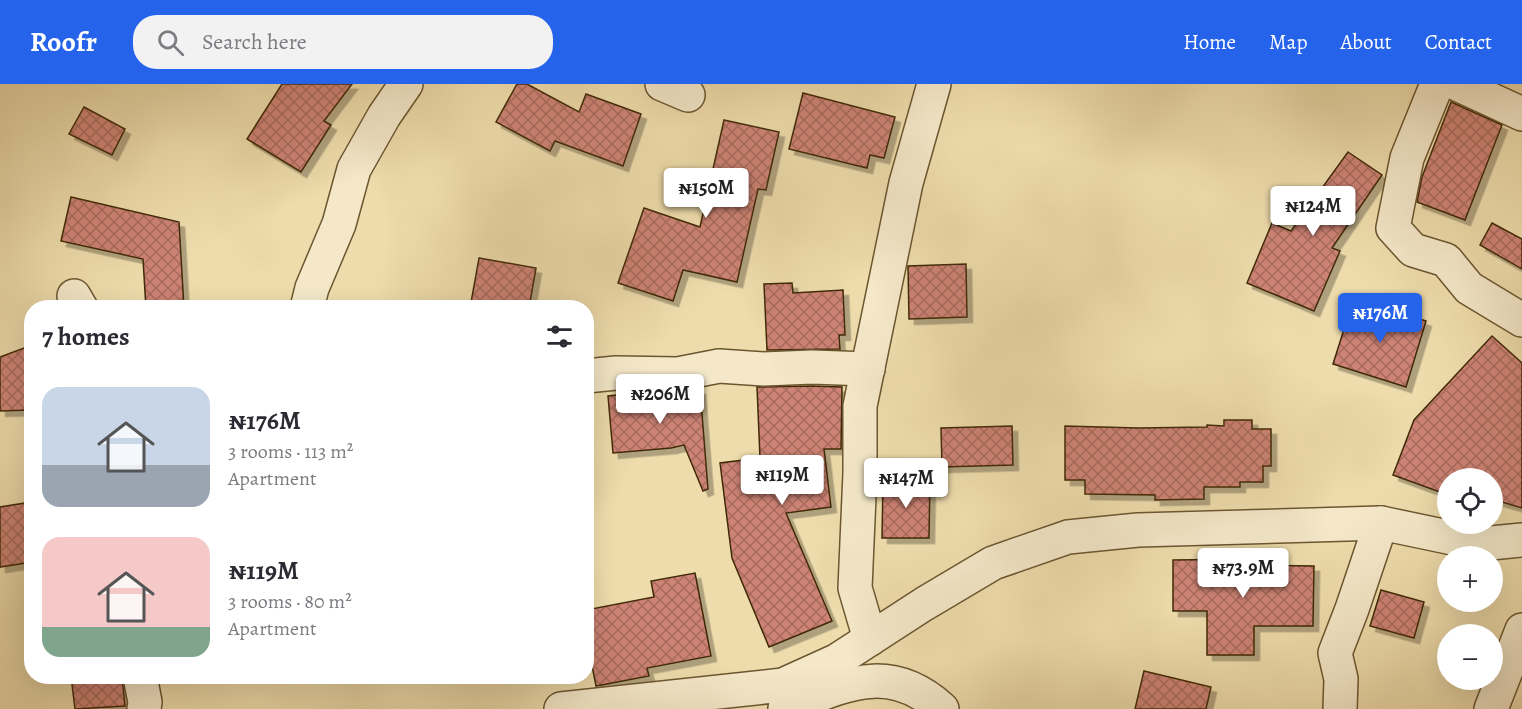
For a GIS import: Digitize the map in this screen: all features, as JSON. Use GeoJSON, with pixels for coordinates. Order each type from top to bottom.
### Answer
{"type":"FeatureCollection","features":[{"type":"Feature","properties":{"kind":"street"},"geometry":{"type":"LineString","coordinates":[[309,300],[339,224],[354,169],[384,116],[406,84]]}},
{"type":"Feature","properties":{"kind":"street"},"geometry":{"type":"LineString","coordinates":[[870,639],[855,588],[860,473],[860,406],[906,183],[934,84]]}},
{"type":"Feature","properties":{"kind":"street"},"geometry":{"type":"LineString","coordinates":[[1437,84],[1407,158],[1394,228],[1413,250],[1446,260],[1469,288],[1522,320]]}},
{"type":"Feature","properties":{"kind":"street"},"geometry":{"type":"LineString","coordinates":[[1457,84],[1522,114]]}},
{"type":"Feature","properties":{"kind":"street"},"geometry":{"type":"LineString","coordinates":[[594,375],[616,373],[678,374],[719,366],[764,369],[812,367],[868,369]]}},
{"type":"Feature","properties":{"kind":"street"},"geometry":{"type":"LineString","coordinates":[[1340,709],[1341,679],[1335,653],[1381,523]]}},
{"type":"Feature","properties":{"kind":"street"},"geometry":{"type":"LineString","coordinates":[[784,701],[836,661],[993,563],[1068,537],[1138,530],[1381,523],[1481,544],[1522,540]]}},
{"type":"Feature","properties":{"kind":"street"},"geometry":{"type":"LineString","coordinates":[[1491,709],[1522,630]]}},
{"type":"Feature","properties":{"kind":"street"},"geometry":{"type":"LineString","coordinates":[[561,709],[784,701],[851,683],[887,680],[927,695],[942,709]]}},
{"type":"Feature","properties":{"kind":"street"},"geometry":{"type":"LineString","coordinates":[[142,684],[144,709]]}},
{"type":"Feature","properties":{"kind":"building"},"geometry":{"type":"Polygon","coordinates":[[[282,84],[352,84],[324,121],[331,125],[301,172],[247,139],[282,84]]]}},
{"type":"Feature","properties":{"kind":"building"},"geometry":{"type":"Polygon","coordinates":[[[517,84],[527,84],[579,112],[586,94],[641,114],[623,166],[555,141],[550,151],[496,122],[517,84]]]}},
{"type":"Feature","properties":{"kind":"building"},"geometry":{"type":"Polygon","coordinates":[[[803,93],[895,117],[884,158],[870,155],[867,168],[789,149],[803,93]]]}},
{"type":"Feature","properties":{"kind":"building"},"geometry":{"type":"Polygon","coordinates":[[[1451,102],[1502,125],[1465,220],[1417,202],[1422,177],[1451,102]]]}},
{"type":"Feature","properties":{"kind":"building"},"geometry":{"type":"Polygon","coordinates":[[[84,107],[125,129],[112,155],[69,134],[84,107]]]}},
{"type":"Feature","properties":{"kind":"building"},"geometry":{"type":"Polygon","coordinates":[[[724,120],[779,132],[766,190],[758,189],[737,282],[683,270],[673,301],[618,283],[644,208],[700,227],[724,120]]]}},
{"type":"Feature","properties":{"kind":"building"},"geometry":{"type":"Polygon","coordinates":[[[1348,152],[1382,175],[1332,248],[1340,251],[1314,311],[1247,283],[1272,223],[1291,231],[1348,152]]]}},
{"type":"Feature","properties":{"kind":"building"},"geometry":{"type":"Polygon","coordinates":[[[71,197],[179,222],[184,300],[146,300],[143,259],[61,241],[71,197]]]}},
{"type":"Feature","properties":{"kind":"building"},"geometry":{"type":"Polygon","coordinates":[[[1492,223],[1522,239],[1522,269],[1480,245],[1492,223]]]}},
{"type":"Feature","properties":{"kind":"building"},"geometry":{"type":"Polygon","coordinates":[[[479,258],[536,268],[530,300],[471,300],[479,258]]]}},
{"type":"Feature","properties":{"kind":"building"},"geometry":{"type":"Polygon","coordinates":[[[966,264],[967,317],[909,319],[908,266],[966,264]]]}},
{"type":"Feature","properties":{"kind":"building"},"geometry":{"type":"Polygon","coordinates":[[[792,283],[793,293],[843,290],[845,335],[839,335],[840,349],[767,350],[764,284],[792,283]]]}},
{"type":"Feature","properties":{"kind":"building"},"geometry":{"type":"Polygon","coordinates":[[[1352,304],[1377,311],[1378,306],[1426,321],[1406,387],[1333,364],[1352,304]]]}},
{"type":"Feature","properties":{"kind":"building"},"geometry":{"type":"Polygon","coordinates":[[[1492,336],[1522,363],[1522,508],[1503,502],[1503,468],[1437,468],[1437,491],[1393,475],[1414,420],[1492,336]]]}},
{"type":"Feature","properties":{"kind":"building"},"geometry":{"type":"Polygon","coordinates":[[[24,348],[24,410],[0,411],[0,357],[24,348]]]}},
{"type":"Feature","properties":{"kind":"building"},"geometry":{"type":"Polygon","coordinates":[[[757,387],[842,387],[841,449],[824,449],[831,507],[786,513],[832,621],[769,647],[732,558],[720,463],[760,458],[757,387]]]}},
{"type":"Feature","properties":{"kind":"building"},"geometry":{"type":"Polygon","coordinates":[[[700,389],[708,489],[703,491],[684,445],[613,453],[608,396],[645,392],[678,393],[700,389]]]}},
{"type":"Feature","properties":{"kind":"building"},"geometry":{"type":"Polygon","coordinates":[[[1224,420],[1252,420],[1252,429],[1271,429],[1271,466],[1263,466],[1263,482],[1240,482],[1240,487],[1204,487],[1204,499],[1155,500],[1155,495],[1085,494],[1085,480],[1065,480],[1065,426],[1207,427],[1207,425],[1224,426],[1224,420]]]}},
{"type":"Feature","properties":{"kind":"building"},"geometry":{"type":"Polygon","coordinates":[[[1012,426],[1013,465],[942,467],[941,428],[1012,426]]]}},
{"type":"Feature","properties":{"kind":"building"},"geometry":{"type":"Polygon","coordinates":[[[883,480],[930,481],[929,538],[882,538],[883,480]]]}},
{"type":"Feature","properties":{"kind":"building"},"geometry":{"type":"Polygon","coordinates":[[[24,503],[24,563],[0,567],[0,507],[24,503]]]}},
{"type":"Feature","properties":{"kind":"building"},"geometry":{"type":"Polygon","coordinates":[[[1254,559],[1254,565],[1314,566],[1313,626],[1254,626],[1254,655],[1207,655],[1207,611],[1173,611],[1173,560],[1254,559]]]}},
{"type":"Feature","properties":{"kind":"building"},"geometry":{"type":"Polygon","coordinates":[[[695,573],[711,656],[647,668],[649,676],[596,686],[594,608],[654,597],[651,581],[695,573]]]}},
{"type":"Feature","properties":{"kind":"building"},"geometry":{"type":"Polygon","coordinates":[[[1381,590],[1424,602],[1414,638],[1370,626],[1381,590]]]}},
{"type":"Feature","properties":{"kind":"building"},"geometry":{"type":"Polygon","coordinates":[[[1144,671],[1211,687],[1206,709],[1135,709],[1144,671]]]}},
{"type":"Feature","properties":{"kind":"building"},"geometry":{"type":"Polygon","coordinates":[[[72,684],[123,684],[125,706],[75,709],[72,684]]]}}]}
